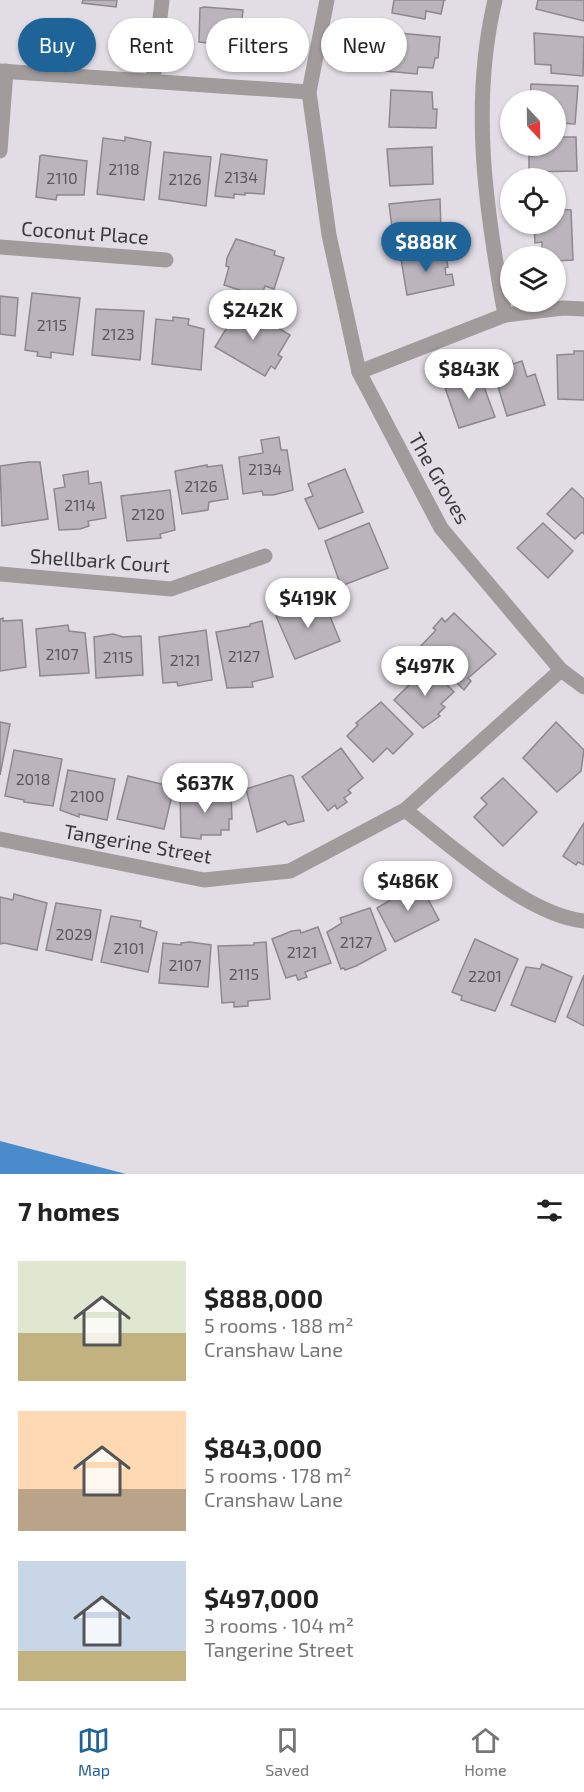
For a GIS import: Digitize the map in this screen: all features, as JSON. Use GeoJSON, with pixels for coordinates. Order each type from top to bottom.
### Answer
{"type":"FeatureCollection","features":[{"type":"Feature","properties":{"kind":"street"},"geometry":{"type":"LineString","coordinates":[[153,81],[162,0]]}},
{"type":"Feature","properties":{"kind":"street","name":"The Groves"},"geometry":{"type":"LineString","coordinates":[[327,0],[309,92],[329,235],[359,372],[441,528],[561,670],[584,687]]}},
{"type":"Feature","properties":{"kind":"street"},"geometry":{"type":"LineString","coordinates":[[495,0],[480,114],[488,221],[505,315]]}},
{"type":"Feature","properties":{"kind":"street"},"geometry":{"type":"LineString","coordinates":[[0,151],[3,71],[309,92]]}},
{"type":"Feature","properties":{"kind":"street","name":"Coconut Place"},"geometry":{"type":"LineString","coordinates":[[0,247],[166,260]]}},
{"type":"Feature","properties":{"kind":"street"},"geometry":{"type":"LineString","coordinates":[[359,372],[505,315],[563,308],[584,309]]}},
{"type":"Feature","properties":{"kind":"street","name":"Shellbark Court"},"geometry":{"type":"LineString","coordinates":[[0,574],[171,589],[265,556]]}},
{"type":"Feature","properties":{"kind":"street","name":"Tangerine Street"},"geometry":{"type":"LineString","coordinates":[[0,838],[204,880],[290,871],[405,810],[561,670]]}},
{"type":"Feature","properties":{"kind":"street"},"geometry":{"type":"LineString","coordinates":[[405,810],[527,902],[571,920],[584,921]]}},
{"type":"Feature","properties":{"kind":"water"},"geometry":{"type":"Polygon","coordinates":[[[0,1141],[126,1174],[0,1174],[0,1141]]]}},
{"type":"Feature","properties":{"kind":"building"},"geometry":{"type":"Polygon","coordinates":[[[83,0],[117,0],[116,7],[82,3],[83,0]]]}},
{"type":"Feature","properties":{"kind":"building"},"geometry":{"type":"Polygon","coordinates":[[[394,0],[444,0],[441,14],[426,11],[425,19],[392,13],[394,0]]]}},
{"type":"Feature","properties":{"kind":"building"},"geometry":{"type":"Polygon","coordinates":[[[538,0],[584,0],[584,21],[536,9],[538,0]]]}},
{"type":"Feature","properties":{"kind":"building"},"geometry":{"type":"Polygon","coordinates":[[[200,8],[243,10],[242,18],[206,18],[206,43],[199,42],[200,8]]]}},
{"type":"Feature","properties":{"kind":"building"},"geometry":{"type":"Polygon","coordinates":[[[534,33],[584,37],[583,76],[551,73],[551,65],[535,64],[534,33]]]}},
{"type":"Feature","properties":{"kind":"building"},"geometry":{"type":"Polygon","coordinates":[[[407,34],[440,37],[438,58],[435,58],[433,68],[418,67],[417,74],[396,72],[407,72],[407,34]]]}},
{"type":"Feature","properties":{"kind":"building"},"geometry":{"type":"Polygon","coordinates":[[[531,84],[578,86],[575,124],[566,124],[566,90],[531,90],[531,84]]]}},
{"type":"Feature","properties":{"kind":"building"},"geometry":{"type":"Polygon","coordinates":[[[391,90],[432,92],[433,109],[437,109],[436,128],[389,127],[391,90]]]}},
{"type":"Feature","properties":{"kind":"building"},"geometry":{"type":"Polygon","coordinates":[[[125,137],[151,142],[144,200],[97,194],[103,138],[125,141],[125,137]]]}},
{"type":"Feature","properties":{"kind":"building"},"geometry":{"type":"Polygon","coordinates":[[[566,137],[576,137],[577,171],[566,171],[566,168],[529,168],[529,156],[566,156],[566,137]]]}},
{"type":"Feature","properties":{"kind":"building"},"geometry":{"type":"Polygon","coordinates":[[[432,147],[433,184],[390,186],[387,149],[432,147]]]}},
{"type":"Feature","properties":{"kind":"building"},"geometry":{"type":"Polygon","coordinates":[[[164,152],[211,157],[206,206],[159,199],[164,152]]]}},
{"type":"Feature","properties":{"kind":"building"},"geometry":{"type":"Polygon","coordinates":[[[221,154],[267,160],[264,194],[234,194],[234,198],[215,196],[221,154]]]}},
{"type":"Feature","properties":{"kind":"building"},"geometry":{"type":"Polygon","coordinates":[[[40,156],[87,161],[84,195],[57,195],[56,200],[36,197],[40,156]]]}},
{"type":"Feature","properties":{"kind":"building"},"geometry":{"type":"Polygon","coordinates":[[[440,199],[441,230],[425,231],[427,240],[394,244],[389,204],[440,199]]]}},
{"type":"Feature","properties":{"kind":"building"},"geometry":{"type":"Polygon","coordinates":[[[566,210],[571,210],[573,260],[566,260],[566,246],[542,246],[542,242],[535,243],[535,234],[566,234],[566,210]]]}},
{"type":"Feature","properties":{"kind":"building"},"geometry":{"type":"Polygon","coordinates":[[[236,239],[275,251],[274,255],[284,258],[274,289],[265,286],[261,297],[224,285],[229,267],[226,266],[227,258],[236,239]]]}},
{"type":"Feature","properties":{"kind":"building"},"geometry":{"type":"Polygon","coordinates":[[[445,250],[448,267],[445,268],[446,275],[452,274],[454,285],[407,295],[401,259],[445,250]]]}},
{"type":"Feature","properties":{"kind":"building"},"geometry":{"type":"Polygon","coordinates":[[[32,293],[80,298],[73,355],[51,352],[51,358],[37,356],[38,352],[25,350],[32,293]]]}},
{"type":"Feature","properties":{"kind":"building"},"geometry":{"type":"Polygon","coordinates":[[[0,296],[18,298],[15,336],[0,334],[0,296]]]}},
{"type":"Feature","properties":{"kind":"building"},"geometry":{"type":"Polygon","coordinates":[[[240,306],[290,335],[278,355],[282,357],[275,369],[271,366],[265,376],[215,347],[240,306]]]}},
{"type":"Feature","properties":{"kind":"building"},"geometry":{"type":"Polygon","coordinates":[[[96,309],[144,311],[140,360],[92,355],[96,309]]]}},
{"type":"Feature","properties":{"kind":"building"},"geometry":{"type":"Polygon","coordinates":[[[173,317],[189,319],[188,325],[204,329],[201,370],[152,364],[156,319],[173,321],[173,317]]]}},
{"type":"Feature","properties":{"kind":"building"},"geometry":{"type":"Polygon","coordinates":[[[574,351],[584,351],[584,400],[558,399],[557,355],[574,354],[574,351]]]}},
{"type":"Feature","properties":{"kind":"building"},"geometry":{"type":"Polygon","coordinates":[[[512,361],[513,364],[522,361],[527,377],[535,374],[545,405],[507,416],[492,367],[512,361]]]}},
{"type":"Feature","properties":{"kind":"building"},"geometry":{"type":"Polygon","coordinates":[[[479,373],[495,417],[459,428],[443,382],[461,375],[462,379],[479,373]]]}},
{"type":"Feature","properties":{"kind":"building"},"geometry":{"type":"Polygon","coordinates":[[[279,437],[281,450],[287,450],[293,490],[273,495],[263,495],[262,491],[243,494],[239,457],[263,453],[261,440],[279,437]]]}},
{"type":"Feature","properties":{"kind":"building"},"geometry":{"type":"Polygon","coordinates":[[[40,462],[48,519],[2,526],[0,466],[40,462]]]}},
{"type":"Feature","properties":{"kind":"building"},"geometry":{"type":"Polygon","coordinates":[[[207,465],[207,467],[222,465],[228,499],[209,502],[208,510],[182,514],[175,471],[207,465]]]}},
{"type":"Feature","properties":{"kind":"building"},"geometry":{"type":"Polygon","coordinates":[[[345,469],[363,512],[319,529],[305,499],[313,496],[308,484],[345,469]]]}},
{"type":"Feature","properties":{"kind":"building"},"geometry":{"type":"Polygon","coordinates":[[[88,471],[89,484],[101,482],[106,518],[88,521],[89,526],[80,529],[59,530],[54,489],[65,487],[63,475],[88,471]]]}},
{"type":"Feature","properties":{"kind":"building"},"geometry":{"type":"Polygon","coordinates":[[[572,488],[584,499],[584,534],[582,532],[575,539],[547,514],[572,488]]]}},
{"type":"Feature","properties":{"kind":"building"},"geometry":{"type":"Polygon","coordinates":[[[170,490],[175,530],[160,534],[161,538],[127,541],[121,496],[170,490]]]}},
{"type":"Feature","properties":{"kind":"building"},"geometry":{"type":"Polygon","coordinates":[[[369,523],[388,568],[341,586],[325,541],[369,523]]]}},
{"type":"Feature","properties":{"kind":"building"},"geometry":{"type":"Polygon","coordinates":[[[543,523],[573,551],[548,578],[517,548],[543,523]]]}},
{"type":"Feature","properties":{"kind":"building"},"geometry":{"type":"Polygon","coordinates":[[[306,603],[308,609],[325,604],[340,641],[295,659],[276,616],[306,603]]]}},
{"type":"Feature","properties":{"kind":"building"},"geometry":{"type":"Polygon","coordinates":[[[454,613],[496,654],[468,678],[471,681],[464,690],[420,647],[436,630],[433,628],[442,618],[445,622],[454,613]]]}},
{"type":"Feature","properties":{"kind":"building"},"geometry":{"type":"Polygon","coordinates":[[[3,618],[3,621],[22,620],[26,667],[0,671],[0,619],[3,618]]]}},
{"type":"Feature","properties":{"kind":"building"},"geometry":{"type":"Polygon","coordinates":[[[262,621],[273,677],[252,682],[253,687],[227,688],[216,632],[250,626],[250,624],[262,621]]]}},
{"type":"Feature","properties":{"kind":"building"},"geometry":{"type":"Polygon","coordinates":[[[68,625],[69,631],[85,633],[89,673],[40,676],[36,629],[68,625]]]}},
{"type":"Feature","properties":{"kind":"building"},"geometry":{"type":"Polygon","coordinates":[[[206,630],[212,680],[178,686],[177,682],[163,683],[159,637],[206,630]]]}},
{"type":"Feature","properties":{"kind":"building"},"geometry":{"type":"Polygon","coordinates":[[[113,634],[123,637],[141,636],[143,675],[96,678],[94,637],[113,634]]]}},
{"type":"Feature","properties":{"kind":"building"},"geometry":{"type":"Polygon","coordinates":[[[428,666],[454,692],[441,704],[445,707],[438,714],[440,716],[423,728],[394,700],[428,666]]]}},
{"type":"Feature","properties":{"kind":"building"},"geometry":{"type":"Polygon","coordinates":[[[381,702],[413,734],[393,754],[387,748],[373,762],[347,736],[358,725],[356,723],[381,702]]]}},
{"type":"Feature","properties":{"kind":"building"},"geometry":{"type":"Polygon","coordinates":[[[0,722],[10,724],[0,775],[0,722]]]}},
{"type":"Feature","properties":{"kind":"building"},"geometry":{"type":"Polygon","coordinates":[[[556,722],[584,750],[581,771],[557,792],[523,758],[556,722]]]}},
{"type":"Feature","properties":{"kind":"building"},"geometry":{"type":"Polygon","coordinates":[[[341,748],[363,778],[348,790],[351,793],[344,798],[347,802],[337,809],[335,805],[328,811],[302,777],[341,748]]]}},
{"type":"Feature","properties":{"kind":"building"},"geometry":{"type":"Polygon","coordinates":[[[14,750],[62,759],[53,806],[24,802],[24,800],[5,796],[14,750]]]}},
{"type":"Feature","properties":{"kind":"building"},"geometry":{"type":"Polygon","coordinates":[[[68,770],[115,779],[107,820],[79,814],[79,817],[60,810],[68,770]]]}},
{"type":"Feature","properties":{"kind":"building"},"geometry":{"type":"Polygon","coordinates":[[[128,776],[174,787],[164,829],[117,819],[128,776]]]}},
{"type":"Feature","properties":{"kind":"building"},"geometry":{"type":"Polygon","coordinates":[[[293,776],[304,821],[288,825],[285,821],[257,832],[246,789],[293,776]]]}},
{"type":"Feature","properties":{"kind":"building"},"geometry":{"type":"Polygon","coordinates":[[[503,778],[537,812],[503,846],[474,817],[487,804],[481,798],[503,778]]]}},
{"type":"Feature","properties":{"kind":"building"},"geometry":{"type":"Polygon","coordinates":[[[231,793],[232,819],[229,819],[229,830],[221,830],[221,835],[201,835],[201,839],[181,837],[180,794],[231,793]]]}},
{"type":"Feature","properties":{"kind":"building"},"geometry":{"type":"Polygon","coordinates":[[[584,823],[584,865],[578,862],[576,865],[563,856],[584,823]]]}},
{"type":"Feature","properties":{"kind":"building"},"geometry":{"type":"Polygon","coordinates":[[[419,882],[439,920],[395,942],[377,908],[394,898],[402,891],[401,889],[419,882]]]}},
{"type":"Feature","properties":{"kind":"building"},"geometry":{"type":"Polygon","coordinates":[[[14,894],[47,903],[37,950],[0,944],[0,897],[13,900],[14,894]]]}},
{"type":"Feature","properties":{"kind":"building"},"geometry":{"type":"Polygon","coordinates":[[[56,903],[101,910],[92,960],[46,950],[56,903]]]}},
{"type":"Feature","properties":{"kind":"building"},"geometry":{"type":"Polygon","coordinates":[[[370,908],[386,950],[356,966],[341,969],[327,932],[342,923],[340,918],[370,908]]]}},
{"type":"Feature","properties":{"kind":"building"},"geometry":{"type":"Polygon","coordinates":[[[111,916],[141,921],[140,927],[157,932],[148,972],[101,962],[111,916]]]}},
{"type":"Feature","properties":{"kind":"building"},"geometry":{"type":"Polygon","coordinates":[[[318,927],[331,963],[305,972],[307,977],[298,980],[296,975],[286,978],[272,939],[292,931],[300,930],[301,933],[318,927]]]}},
{"type":"Feature","properties":{"kind":"building"},"geometry":{"type":"Polygon","coordinates":[[[475,939],[518,959],[495,1011],[461,1000],[462,996],[452,992],[475,939]]]}},
{"type":"Feature","properties":{"kind":"building"},"geometry":{"type":"Polygon","coordinates":[[[266,942],[270,999],[248,1001],[248,1006],[234,1007],[234,1002],[222,1003],[218,946],[254,945],[254,943],[266,942]]]}},
{"type":"Feature","properties":{"kind":"building"},"geometry":{"type":"Polygon","coordinates":[[[163,943],[181,945],[181,943],[211,945],[208,987],[159,983],[163,943]]]}},
{"type":"Feature","properties":{"kind":"building"},"geometry":{"type":"Polygon","coordinates":[[[542,964],[572,977],[555,1022],[511,1005],[526,967],[540,969],[542,964]]]}},
{"type":"Feature","properties":{"kind":"building"},"geometry":{"type":"Polygon","coordinates":[[[584,975],[584,1026],[567,1017],[584,975]]]}}]}
